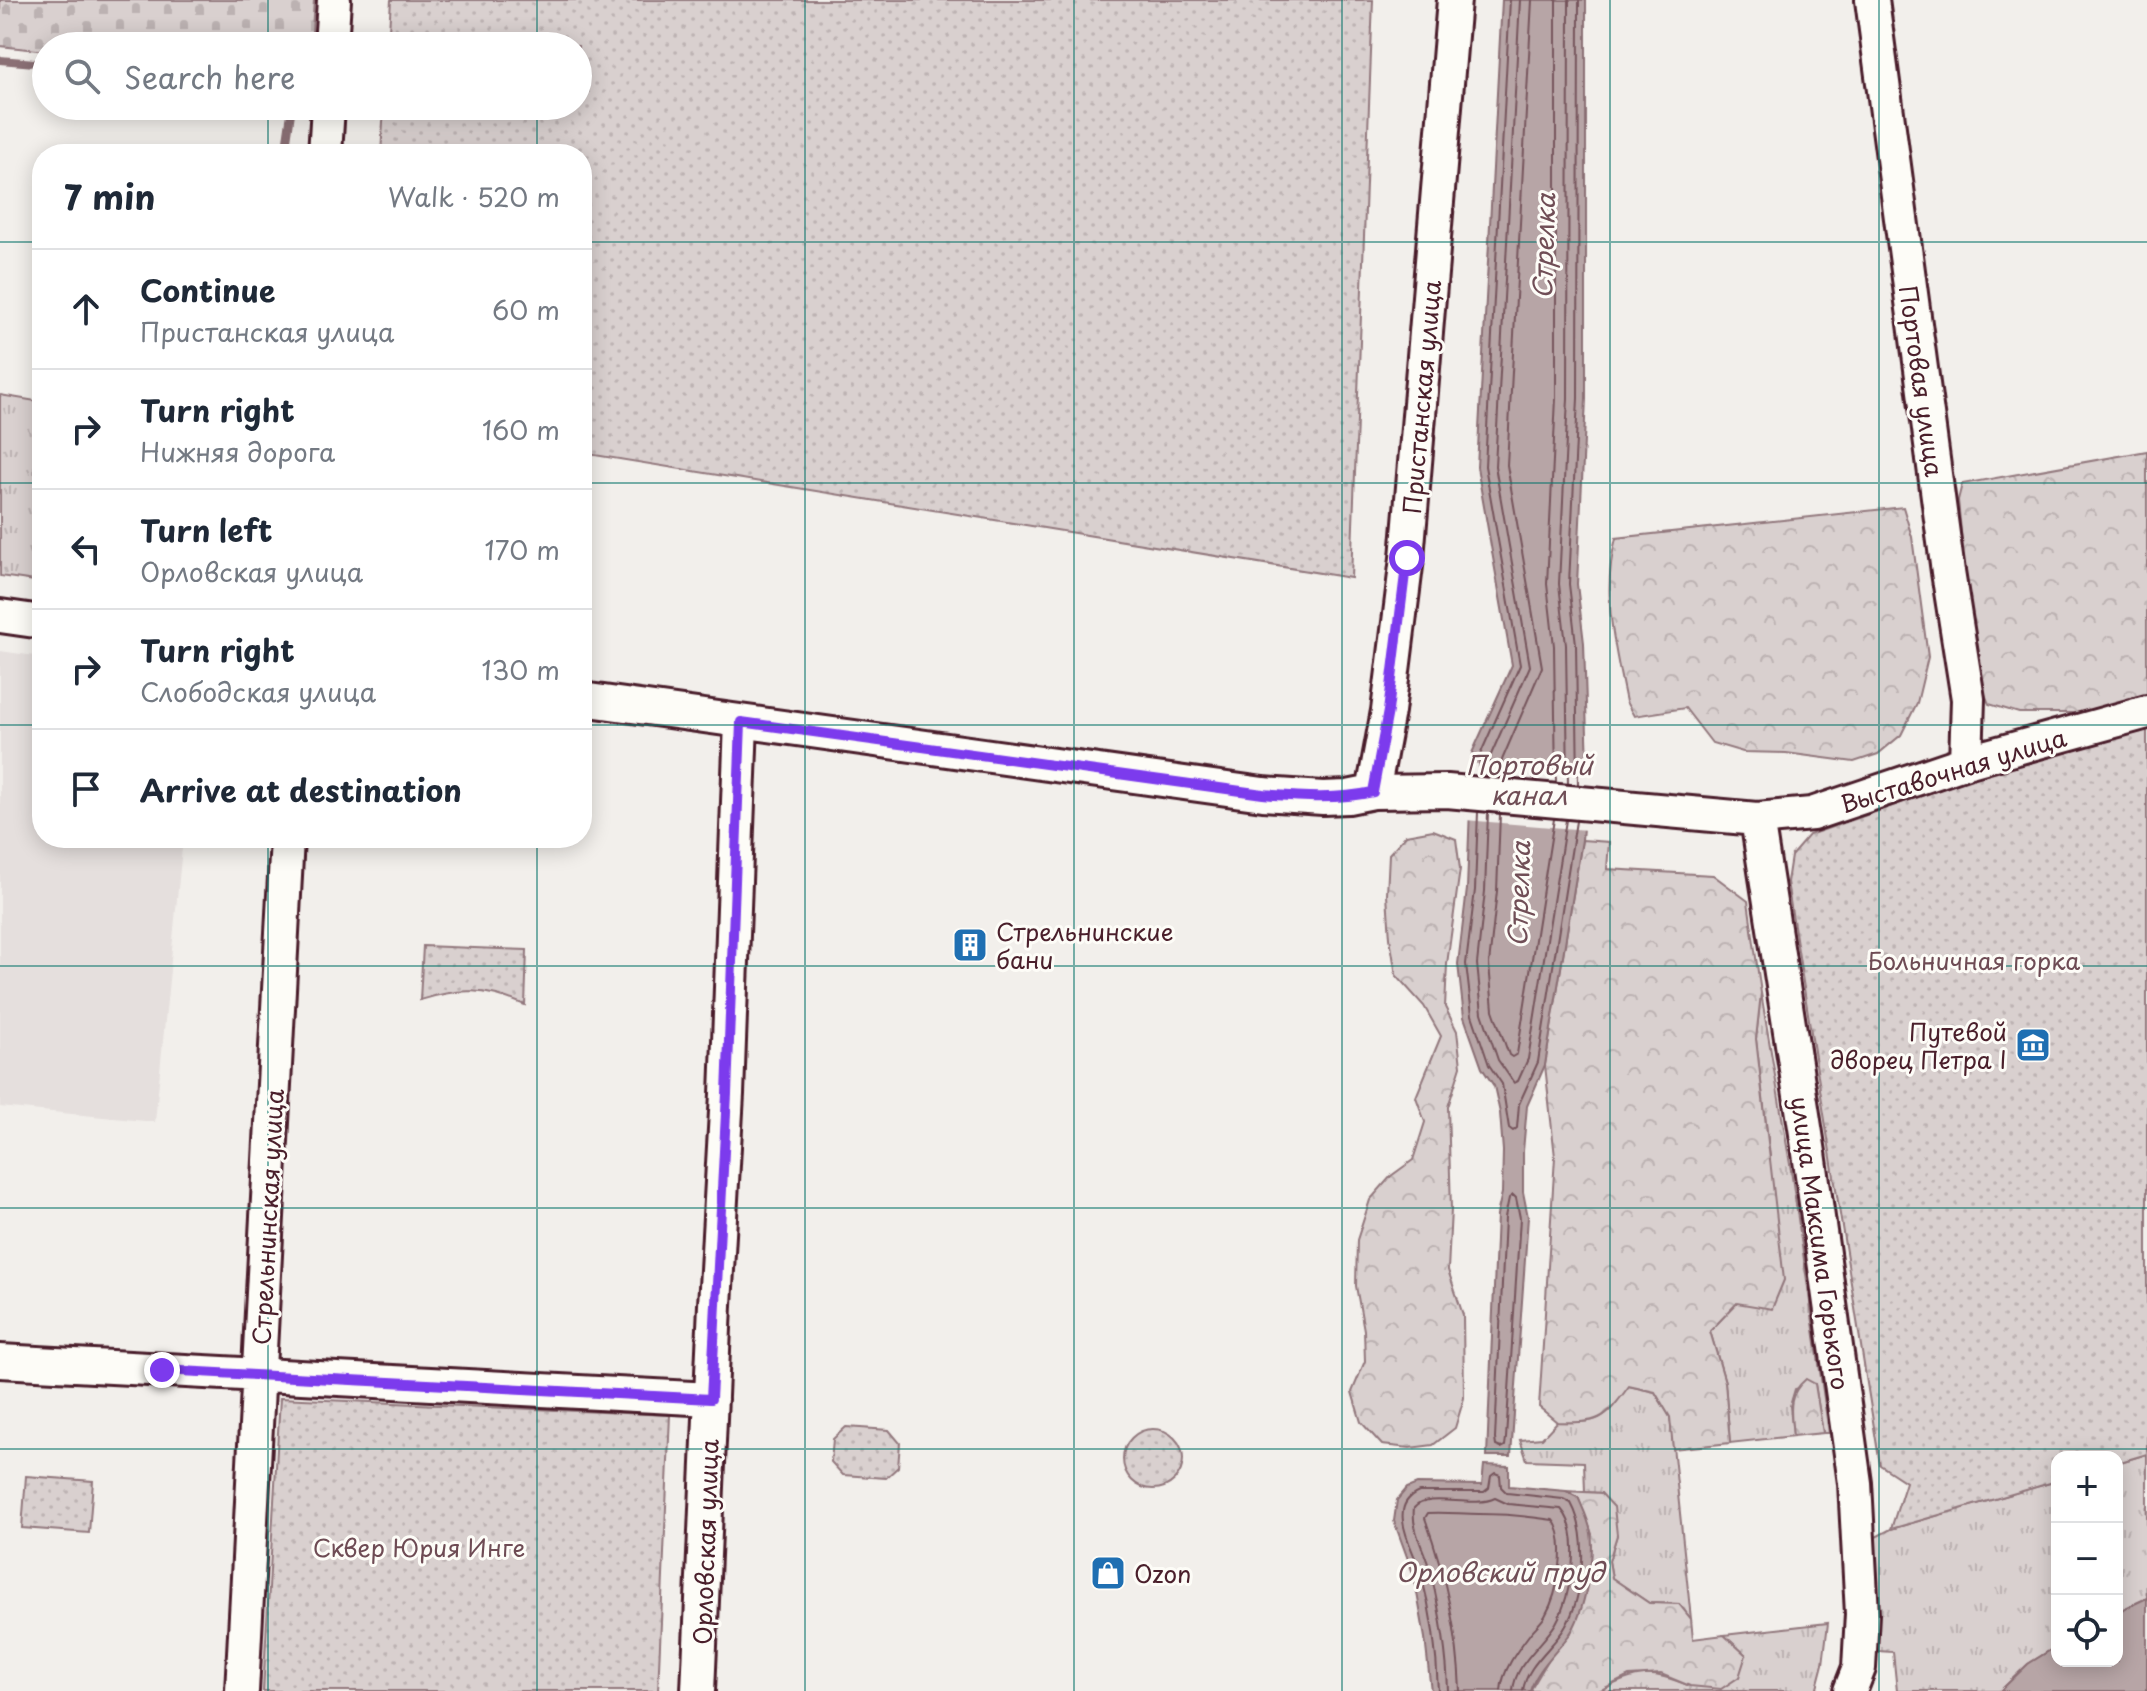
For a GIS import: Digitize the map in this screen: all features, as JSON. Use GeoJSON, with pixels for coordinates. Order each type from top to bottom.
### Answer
{"type":"FeatureCollection","features":[{"type":"Feature","properties":{"kind":"street"},"geometry":{"type":"LineString","coordinates":[[332,32],[334,0]]}},
{"type":"Feature","properties":{"kind":"street","name":"Пристанская улица"},"geometry":{"type":"LineString","coordinates":[[1373,792],[1388,711],[1407,558],[1454,0]]}},
{"type":"Feature","properties":{"kind":"street","name":"Портовая улица"},"geometry":{"type":"LineString","coordinates":[[1872,0],[1948,572],[1968,699],[1966,762]]}},
{"type":"Feature","properties":{"kind":"street"},"geometry":{"type":"LineString","coordinates":[[326,144],[327,120]]}},
{"type":"Feature","properties":{"kind":"street"},"geometry":{"type":"LineString","coordinates":[[0,616],[32,621]]}},
{"type":"Feature","properties":{"kind":"street","name":"Выставочная улица"},"geometry":{"type":"LineString","coordinates":[[592,700],[1263,794],[1323,798],[1373,792],[1447,791],[1757,819],[1812,814],[1966,762],[2147,712]]}},
{"type":"Feature","properties":{"kind":"street","name":"Орловская улица"},"geometry":{"type":"LineString","coordinates":[[698,1691],[727,1094],[741,722]]}},
{"type":"Feature","properties":{"kind":"street","name":"улица Максима Горького"},"geometry":{"type":"LineString","coordinates":[[1757,819],[1809,1153],[1855,1483],[1862,1614],[1859,1683]]}},
{"type":"Feature","properties":{"kind":"street","name":"Стрельнинская улица"},"geometry":{"type":"LineString","coordinates":[[242,1691],[286,848]]}},
{"type":"Feature","properties":{"kind":"street"},"geometry":{"type":"LineString","coordinates":[[0,1361],[711,1399]]}},
{"type":"Feature","properties":{"kind":"shaded area"},"geometry":{"type":"Polygon","coordinates":[[[0,651],[32,656],[32,848],[182,848],[155,1122],[0,1107],[0,651]]]}},
{"type":"Feature","properties":{"kind":"green space"},"geometry":{"type":"Polygon","coordinates":[[[0,0],[314,0],[312,32],[32,32],[32,49],[0,46],[0,0]]]}},
{"type":"Feature","properties":{"kind":"green space"},"geometry":{"type":"Polygon","coordinates":[[[391,0],[1373,0],[1351,578],[592,455],[592,144],[382,144],[383,120],[592,120],[592,32],[389,32],[391,0]]]}},
{"type":"Feature","properties":{"kind":"green space"},"geometry":{"type":"Polygon","coordinates":[[[0,395],[32,400],[32,581],[0,576],[0,395]]]}},
{"type":"Feature","properties":{"kind":"green space"},"geometry":{"type":"Polygon","coordinates":[[[2147,451],[2147,695],[2077,713],[2019,713],[1989,704],[1974,668],[1958,500],[1962,484],[2147,451]]]}},
{"type":"Feature","properties":{"kind":"green space"},"geometry":{"type":"Polygon","coordinates":[[[1903,507],[1912,537],[1928,657],[1917,703],[1901,735],[1878,754],[1854,762],[1786,753],[1743,752],[1712,743],[1685,708],[1634,716],[1626,702],[1611,620],[1610,579],[1616,538],[1903,507]]]}},
{"type":"Feature","properties":{"kind":"green space","name":"Больничная горка"},"geometry":{"type":"Polygon","coordinates":[[[2147,730],[2147,1454],[2123,1461],[2123,1451],[2051,1451],[2051,1483],[1891,1529],[1906,1482],[1880,1465],[1787,882],[1791,856],[1809,835],[1970,779],[2147,730]]]}},
{"type":"Feature","properties":{"kind":"green space"},"geometry":{"type":"Polygon","coordinates":[[[1433,830],[1456,839],[1460,869],[1447,964],[1445,1007],[1457,1031],[1461,1066],[1448,1107],[1451,1209],[1448,1270],[1463,1315],[1464,1398],[1455,1428],[1433,1445],[1410,1448],[1382,1445],[1361,1422],[1352,1392],[1365,1361],[1364,1330],[1356,1286],[1357,1240],[1370,1200],[1391,1176],[1413,1160],[1425,1122],[1416,1097],[1441,1036],[1424,1006],[1396,975],[1387,895],[1389,854],[1406,835],[1433,830]]]}},
{"type":"Feature","properties":{"kind":"green space"},"geometry":{"type":"Polygon","coordinates":[[[1582,840],[1609,842],[1607,869],[1713,875],[1748,901],[1761,993],[1756,1039],[1784,1280],[1772,1309],[1737,1303],[1710,1331],[1725,1382],[1730,1443],[1673,1449],[1670,1417],[1655,1392],[1629,1386],[1613,1407],[1592,1420],[1557,1422],[1539,1407],[1555,1157],[1545,1065],[1582,840]]]}},
{"type":"Feature","properties":{"kind":"green space"},"geometry":{"type":"Polygon","coordinates":[[[423,946],[527,950],[525,1005],[473,991],[420,1000],[423,946]]]}},
{"type":"Feature","properties":{"kind":"green space"},"geometry":{"type":"Polygon","coordinates":[[[1761,993],[1791,1170],[1829,1433],[1823,1433],[1815,1384],[1795,1389],[1790,1406],[1793,1436],[1730,1443],[1725,1382],[1710,1331],[1737,1303],[1770,1156],[1756,1039],[1761,993]]]}},
{"type":"Feature","properties":{"kind":"green space"},"geometry":{"type":"Polygon","coordinates":[[[1806,1379],[1815,1384],[1823,1433],[1793,1436],[1793,1398],[1806,1379]]]}},
{"type":"Feature","properties":{"kind":"green space"},"geometry":{"type":"Polygon","coordinates":[[[1628,1386],[1655,1392],[1670,1417],[1691,1619],[1679,1604],[1649,1603],[1612,1578],[1609,1561],[1617,1535],[1601,1493],[1585,1492],[1584,1462],[1527,1460],[1520,1440],[1542,1438],[1557,1422],[1599,1418],[1613,1407],[1628,1386]]]}},
{"type":"Feature","properties":{"kind":"green space","name":"Сквер Юрия Инге"},"geometry":{"type":"Polygon","coordinates":[[[280,1398],[670,1415],[658,1691],[263,1691],[280,1398]]]}},
{"type":"Feature","properties":{"kind":"green space"},"geometry":{"type":"Polygon","coordinates":[[[846,1427],[889,1430],[900,1443],[898,1467],[886,1478],[843,1475],[831,1462],[833,1439],[846,1427]]]}},
{"type":"Feature","properties":{"kind":"green space"},"geometry":{"type":"Polygon","coordinates":[[[1153,1429],[1165,1431],[1174,1438],[1181,1447],[1181,1471],[1174,1480],[1165,1487],[1153,1489],[1141,1487],[1132,1480],[1125,1471],[1123,1459],[1125,1447],[1132,1438],[1141,1431],[1153,1429]]]}},
{"type":"Feature","properties":{"kind":"green space"},"geometry":{"type":"Polygon","coordinates":[[[2147,1454],[2147,1598],[2123,1609],[2123,1523],[2123,1461],[2147,1454]]]}},
{"type":"Feature","properties":{"kind":"green space"},"geometry":{"type":"Polygon","coordinates":[[[26,1476],[93,1481],[89,1533],[22,1528],[26,1476]]]}},
{"type":"Feature","properties":{"kind":"green space"},"geometry":{"type":"Polygon","coordinates":[[[2051,1483],[2051,1650],[2028,1664],[2000,1691],[1897,1691],[1893,1652],[1878,1651],[1870,1540],[1891,1529],[2051,1483]]]}},
{"type":"Feature","properties":{"kind":"green space"},"geometry":{"type":"Polygon","coordinates":[[[1566,1491],[1601,1493],[1614,1507],[1617,1535],[1609,1561],[1612,1578],[1649,1603],[1679,1604],[1691,1619],[1693,1639],[1724,1635],[1746,1655],[1739,1677],[1721,1689],[1690,1686],[1661,1674],[1629,1676],[1599,1691],[1530,1691],[1553,1652],[1571,1633],[1592,1534],[1578,1497],[1566,1491]]]}},
{"type":"Feature","properties":{"kind":"green space"},"geometry":{"type":"Polygon","coordinates":[[[1828,1623],[1816,1691],[1599,1691],[1644,1675],[1664,1677],[1690,1686],[1746,1655],[1724,1635],[1828,1623]]]}},
{"type":"Feature","properties":{"kind":"water","name":"Портовый канал"},"geometry":{"type":"Polygon","coordinates":[[[1502,0],[1586,0],[1586,399],[1577,584],[1584,643],[1588,766],[1582,840],[1545,1065],[1527,1106],[1523,1192],[1528,1217],[1511,1456],[1487,1456],[1497,1215],[1502,1193],[1503,1151],[1494,1086],[1482,1068],[1464,1017],[1458,964],[1467,889],[1472,753],[1512,665],[1477,467],[1502,0]]]}},
{"type":"Feature","properties":{"kind":"water","name":"Орловский пруд"},"geometry":{"type":"Polygon","coordinates":[[[1484,1465],[1509,1466],[1509,1486],[1566,1491],[1578,1497],[1591,1533],[1587,1586],[1574,1626],[1542,1668],[1530,1691],[1431,1691],[1414,1576],[1394,1521],[1397,1500],[1407,1488],[1417,1484],[1482,1485],[1484,1465]]]}},
{"type":"Feature","properties":{"kind":"water"},"geometry":{"type":"Polygon","coordinates":[[[2147,1598],[2147,1691],[2000,1691],[2028,1664],[2051,1650],[2051,1667],[2123,1667],[2123,1609],[2147,1598]]]}},
{"type":"Feature","properties":{"kind":"pier"},"geometry":{"type":"Polygon","coordinates":[[[1467,763],[1591,773],[1587,830],[1465,820],[1467,763]]]}},
{"type":"Feature","properties":{"kind":"waterway"},"geometry":{"type":"LineString","coordinates":[[0,60],[32,63]]}},
{"type":"Feature","properties":{"kind":"waterway"},"geometry":{"type":"LineString","coordinates":[[286,144],[290,120]]}},
{"type":"Feature","properties":{"kind":"place","name":"Стрельнинские бани"},"geometry":{"type":"Point","coordinates":[970,945]}},
{"type":"Feature","properties":{"kind":"place","name":"Путевой дворец Петра I"},"geometry":{"type":"Point","coordinates":[2033,1045]}},
{"type":"Feature","properties":{"kind":"place","name":"Ozon"},"geometry":{"type":"Point","coordinates":[1108,1573]}},
{"type":"Feature","properties":{"kind":"route"},"geometry":{"type":"LineString","coordinates":[[162,1370],[711,1399],[727,1094],[741,722],[1263,794],[1323,798],[1373,792],[1388,711],[1407,558]]}},
{"type":"Feature","properties":{"kind":"water label","name":"Стрелка"},"geometry":{"type":"Point","coordinates":[1543,246]}},
{"type":"Feature","properties":{"kind":"water label","name":"Стрелка"},"geometry":{"type":"Point","coordinates":[1518,894]}}]}
